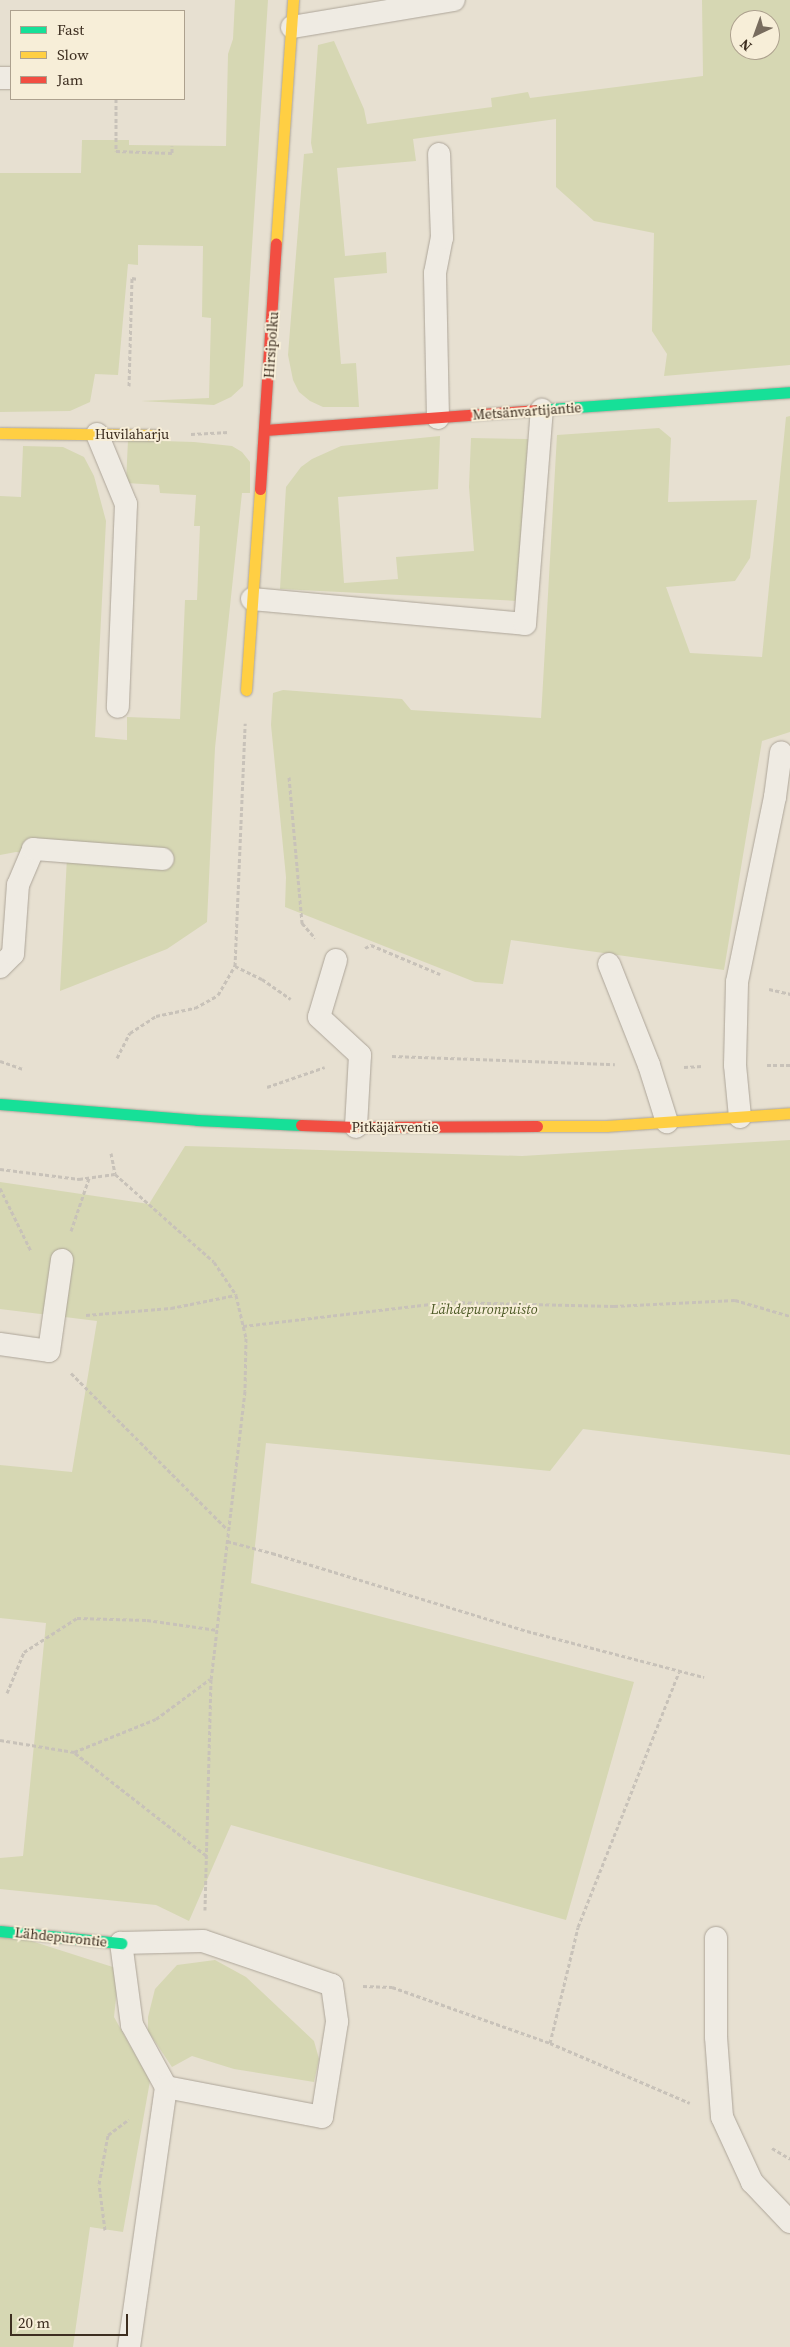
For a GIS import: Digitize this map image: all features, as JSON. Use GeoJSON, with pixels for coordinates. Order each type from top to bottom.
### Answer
{"type":"FeatureCollection","features":[{"type":"Feature","properties":{"kind":"street","name":"Hirsipolku"},"geometry":{"type":"LineString","coordinates":[[246,690],[294,0]]}},
{"type":"Feature","properties":{"kind":"street","name":"Metsänvartijantie"},"geometry":{"type":"LineString","coordinates":[[265,430],[790,392]]}},
{"type":"Feature","properties":{"kind":"street","name":"Huvilaharju"},"geometry":{"type":"LineString","coordinates":[[0,433],[157,434]]}},
{"type":"Feature","properties":{"kind":"street","name":"Pitkäjärventie"},"geometry":{"type":"LineString","coordinates":[[0,1104],[196,1120],[356,1127],[606,1126],[790,1113]]}},
{"type":"Feature","properties":{"kind":"street","name":"Lähdepurontie"},"geometry":{"type":"LineString","coordinates":[[0,1931],[121,1943]]}},
{"type":"Feature","properties":{"kind":"lane"},"geometry":{"type":"LineString","coordinates":[[292,27],[454,0]]}},
{"type":"Feature","properties":{"kind":"lane"},"geometry":{"type":"LineString","coordinates":[[438,418],[435,273],[442,238],[439,154]]}},
{"type":"Feature","properties":{"kind":"lane"},"geometry":{"type":"LineString","coordinates":[[252,599],[525,624],[542,410]]}},
{"type":"Feature","properties":{"kind":"lane"},"geometry":{"type":"LineString","coordinates":[[97,434],[126,504],[118,707]]}},
{"type":"Feature","properties":{"kind":"lane"},"geometry":{"type":"LineString","coordinates":[[740,1117],[735,1065],[737,982],[775,797],[781,752]]}},
{"type":"Feature","properties":{"kind":"lane"},"geometry":{"type":"LineString","coordinates":[[0,967],[13,954],[18,885],[33,848],[163,859]]}},
{"type":"Feature","properties":{"kind":"lane"},"geometry":{"type":"LineString","coordinates":[[336,960],[318,1017],[360,1055],[356,1127]]}},
{"type":"Feature","properties":{"kind":"lane"},"geometry":{"type":"LineString","coordinates":[[609,964],[649,1065],[667,1122]]}},
{"type":"Feature","properties":{"kind":"lane"},"geometry":{"type":"LineString","coordinates":[[0,1344],[49,1351],[62,1260]]}},
{"type":"Feature","properties":{"kind":"lane"},"geometry":{"type":"LineString","coordinates":[[716,1938],[716,2037],[722,2117],[752,2182],[790,2222]]}},
{"type":"Feature","properties":{"kind":"lane"},"geometry":{"type":"LineString","coordinates":[[129,2347],[166,2087],[132,2025],[121,1943],[203,1941],[332,1985],[337,2022],[322,2117],[166,2087]]}},
{"type":"Feature","properties":{"kind":"path"},"geometry":{"type":"LineString","coordinates":[[116,100],[116,151],[172,153],[172,146]]}},
{"type":"Feature","properties":{"kind":"path"},"geometry":{"type":"LineString","coordinates":[[129,386],[132,278],[138,279]]}},
{"type":"Feature","properties":{"kind":"path","name":"Huvilaharju"},"geometry":{"type":"LineString","coordinates":[[157,434],[265,430]]}},
{"type":"Feature","properties":{"kind":"path"},"geometry":{"type":"LineString","coordinates":[[117,1058],[130,1033],[156,1016],[195,1008],[218,996],[236,966],[246,690]]}},
{"type":"Feature","properties":{"kind":"path"},"geometry":{"type":"LineString","coordinates":[[289,777],[302,923],[336,960],[371,945],[440,974]]}},
{"type":"Feature","properties":{"kind":"path"},"geometry":{"type":"LineString","coordinates":[[236,966],[262,979],[318,1017]]}},
{"type":"Feature","properties":{"kind":"path"},"geometry":{"type":"LineString","coordinates":[[111,1153],[114,1174],[214,1262],[236,1295],[246,1338],[245,1391],[211,1679],[208,1857],[203,1941]]}},
{"type":"Feature","properties":{"kind":"path"},"geometry":{"type":"LineString","coordinates":[[0,1169],[79,1179],[114,1174]]}},
{"type":"Feature","properties":{"kind":"path"},"geometry":{"type":"LineString","coordinates":[[62,1260],[89,1178]]}},
{"type":"Feature","properties":{"kind":"path"},"geometry":{"type":"LineString","coordinates":[[0,1188],[55,1309],[171,1308],[236,1295]]}},
{"type":"Feature","properties":{"kind":"path"},"geometry":{"type":"LineString","coordinates":[[243,1326],[448,1302],[614,1306],[735,1300],[790,1316]]}},
{"type":"Feature","properties":{"kind":"path"},"geometry":{"type":"LineString","coordinates":[[49,1351],[228,1530]]}},
{"type":"Feature","properties":{"kind":"path"},"geometry":{"type":"LineString","coordinates":[[227,1542],[272,1553],[527,1631],[704,1677]]}},
{"type":"Feature","properties":{"kind":"path"},"geometry":{"type":"LineString","coordinates":[[6,1693],[24,1652],[77,1618],[147,1620],[216,1630]]}},
{"type":"Feature","properties":{"kind":"path"},"geometry":{"type":"LineString","coordinates":[[550,2043],[578,1927],[679,1672]]}},
{"type":"Feature","properties":{"kind":"path"},"geometry":{"type":"LineString","coordinates":[[74,1752],[156,1720],[211,1679]]}},
{"type":"Feature","properties":{"kind":"path"},"geometry":{"type":"LineString","coordinates":[[0,1740],[74,1752],[208,1857]]}},
{"type":"Feature","properties":{"kind":"path"},"geometry":{"type":"LineString","coordinates":[[332,1985],[392,1987],[550,2043],[722,2117]]}},
{"type":"Feature","properties":{"kind":"path"},"geometry":{"type":"LineString","coordinates":[[105,2230],[99,2184],[108,2135],[166,2087]]}},
{"type":"Feature","properties":{"kind":"green space"},"geometry":{"type":"Polygon","coordinates":[[[235,0],[268,0],[243,386],[231,397],[214,405],[141,401],[209,398],[211,318],[202,317],[203,246],[138,245],[138,265],[128,264],[118,375],[95,374],[90,402],[70,411],[0,412],[0,173],[81,173],[82,140],[129,140],[129,145],[226,146],[228,54],[233,39],[235,0]]]}},
{"type":"Feature","properties":{"kind":"green space"},"geometry":{"type":"Polygon","coordinates":[[[702,0],[790,0],[790,365],[664,376],[667,354],[652,331],[654,233],[594,221],[556,187],[556,119],[413,139],[416,161],[337,168],[345,256],[386,252],[387,273],[334,278],[341,364],[356,363],[359,407],[323,407],[310,401],[299,392],[293,380],[288,355],[304,154],[313,153],[311,143],[318,45],[334,41],[364,109],[367,124],[492,107],[491,98],[528,92],[530,98],[703,76],[702,0]]]}},
{"type":"Feature","properties":{"kind":"green space"},"geometry":{"type":"Polygon","coordinates":[[[790,416],[790,732],[762,741],[724,970],[511,940],[503,984],[475,982],[285,907],[286,877],[271,725],[273,693],[283,690],[402,699],[411,710],[541,718],[557,435],[659,428],[671,438],[668,502],[757,500],[750,558],[735,581],[666,587],[690,653],[762,657],[786,417],[790,416]]]}},
{"type":"Feature","properties":{"kind":"green space"},"geometry":{"type":"Polygon","coordinates":[[[440,436],[438,489],[338,497],[344,583],[398,579],[396,557],[474,551],[469,487],[471,438],[528,439],[518,601],[280,589],[286,487],[301,467],[312,459],[341,446],[440,436]]]}},
{"type":"Feature","properties":{"kind":"green space"},"geometry":{"type":"Polygon","coordinates":[[[128,440],[194,442],[232,446],[242,452],[250,462],[250,493],[242,493],[215,748],[207,922],[167,949],[60,991],[67,857],[16,852],[0,855],[0,496],[21,497],[23,446],[63,447],[84,457],[94,476],[106,521],[95,737],[127,740],[127,717],[180,719],[185,600],[197,600],[200,526],[194,526],[196,495],[160,493],[159,485],[126,483],[128,440]]]}},
{"type":"Feature","properties":{"kind":"green space","name":"Lähdepuronpuisto"},"geometry":{"type":"Polygon","coordinates":[[[790,1140],[790,1455],[583,1429],[550,1471],[266,1443],[251,1583],[634,1682],[566,1920],[231,1825],[189,1921],[156,1905],[0,1889],[0,1858],[23,1856],[46,1623],[0,1618],[0,1465],[72,1472],[97,1321],[0,1309],[0,1182],[149,1204],[185,1146],[522,1156],[790,1140]]]}},
{"type":"Feature","properties":{"kind":"green space"},"geometry":{"type":"Polygon","coordinates":[[[0,1931],[119,1969],[114,2017],[150,2081],[123,2232],[90,2227],[73,2347],[0,2347],[0,1931]]]}},
{"type":"Feature","properties":{"kind":"green space"},"geometry":{"type":"Polygon","coordinates":[[[215,1960],[246,1977],[314,2041],[319,2059],[314,2082],[234,2069],[192,2056],[172,2067],[148,2031],[148,2017],[155,1989],[177,1965],[215,1960]]]}},
{"type":"Feature","properties":{"kind":"traffic: fast"},"geometry":{"type":"LineString","coordinates":[[535,410],[790,392]]}},
{"type":"Feature","properties":{"kind":"traffic: fast"},"geometry":{"type":"LineString","coordinates":[[0,1104],[197,1120],[301,1125]]}},
{"type":"Feature","properties":{"kind":"traffic: fast"},"geometry":{"type":"LineString","coordinates":[[0,1931],[121,1943]]}},
{"type":"Feature","properties":{"kind":"traffic: slow"},"geometry":{"type":"LineString","coordinates":[[276,244],[293,0]]}},
{"type":"Feature","properties":{"kind":"traffic: slow"},"geometry":{"type":"LineString","coordinates":[[0,433],[157,435]]}},
{"type":"Feature","properties":{"kind":"traffic: slow"},"geometry":{"type":"LineString","coordinates":[[246,690],[260,489]]}},
{"type":"Feature","properties":{"kind":"traffic: slow"},"geometry":{"type":"LineString","coordinates":[[537,1126],[606,1126],[790,1113]]}},
{"type":"Feature","properties":{"kind":"traffic: jam"},"geometry":{"type":"LineString","coordinates":[[260,489],[276,244]]}},
{"type":"Feature","properties":{"kind":"traffic: jam"},"geometry":{"type":"LineString","coordinates":[[265,430],[535,410]]}},
{"type":"Feature","properties":{"kind":"traffic: jam"},"geometry":{"type":"LineString","coordinates":[[301,1125],[356,1127],[537,1126]]}}]}
